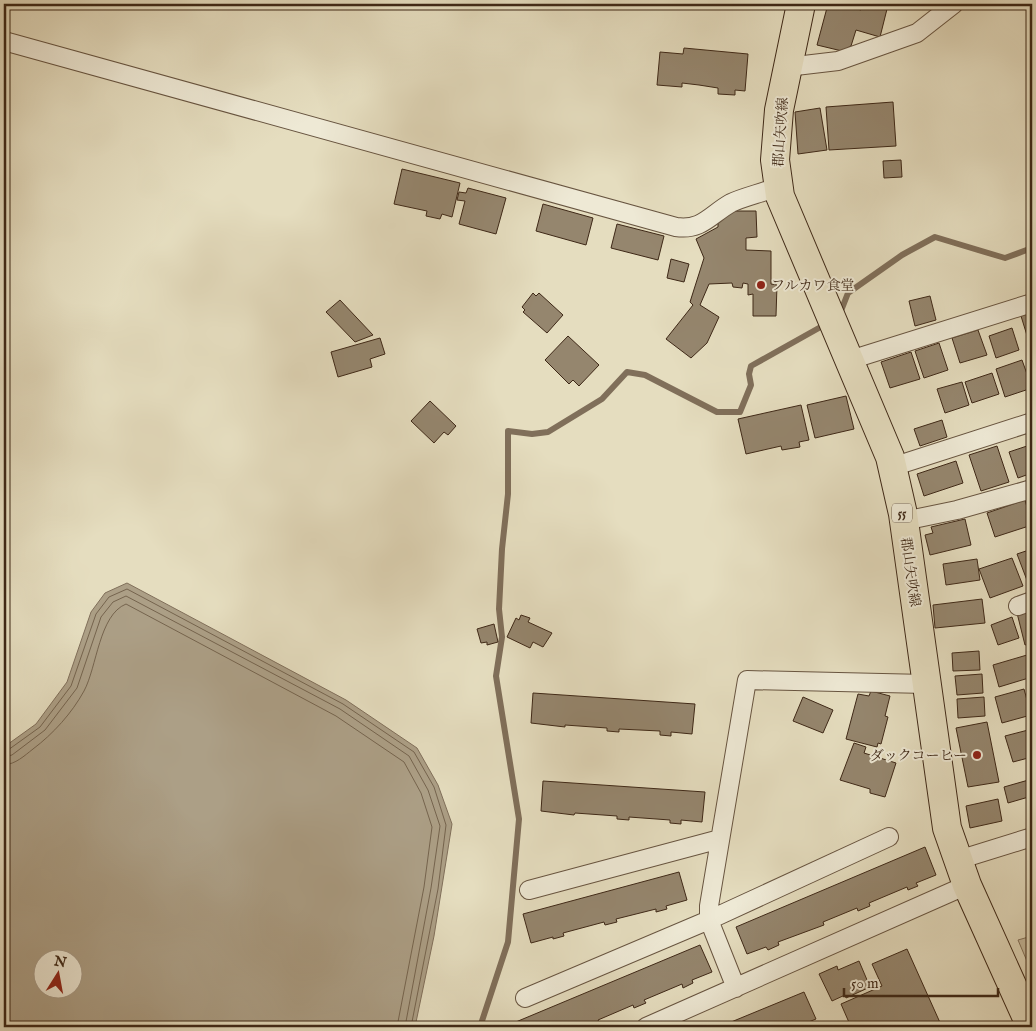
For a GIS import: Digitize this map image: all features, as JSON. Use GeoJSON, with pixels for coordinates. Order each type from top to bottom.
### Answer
{"type":"FeatureCollection","features":[{"type":"Feature","properties":{"kind":"main road","name":"郡山矢吹線"},"geometry":{"type":"LineString","coordinates":[[800,4],[779,110],[775,160],[780,196],[850,360],[892,467],[904,521],[947,828],[967,885],[1031,1027]]}},
{"type":"Feature","properties":{"kind":"street"},"geometry":{"type":"LineString","coordinates":[[787,68],[838,61],[917,33],[954,4]]}},
{"type":"Feature","properties":{"kind":"street"},"geometry":{"type":"LineString","coordinates":[[4,41],[676,227],[690,229],[698,226],[733,202],[779,186]]}},
{"type":"Feature","properties":{"kind":"street"},"geometry":{"type":"LineString","coordinates":[[850,360],[1032,302]]}},
{"type":"Feature","properties":{"kind":"street"},"geometry":{"type":"LineString","coordinates":[[892,467],[1032,422]]}},
{"type":"Feature","properties":{"kind":"street"},"geometry":{"type":"LineString","coordinates":[[904,521],[957,510],[1032,488]]}},
{"type":"Feature","properties":{"kind":"street"},"geometry":{"type":"LineString","coordinates":[[736,988],[709,920],[709,906],[747,680],[926,684]]}},
{"type":"Feature","properties":{"kind":"street"},"geometry":{"type":"LineString","coordinates":[[525,998],[709,920],[889,837]]}},
{"type":"Feature","properties":{"kind":"street"},"geometry":{"type":"LineString","coordinates":[[958,860],[1032,837]]}},
{"type":"Feature","properties":{"kind":"street"},"geometry":{"type":"LineString","coordinates":[[529,890],[720,839]]}},
{"type":"Feature","properties":{"kind":"street"},"geometry":{"type":"LineString","coordinates":[[646,1027],[967,885]]}},
{"type":"Feature","properties":{"kind":"shaded area"},"geometry":{"type":"Polygon","coordinates":[[[1032,936],[1032,973],[1018,940],[1032,936]]]}},
{"type":"Feature","properties":{"kind":"water"},"geometry":{"type":"Polygon","coordinates":[[[127,583],[346,700],[417,748],[438,785],[452,824],[434,936],[415,1027],[4,1027],[4,747],[36,724],[67,682],[91,612],[105,593],[127,583]]]}},
{"type":"Feature","properties":{"kind":"building"},"geometry":{"type":"Polygon","coordinates":[[[828,4],[838,4],[861,10],[863,4],[887,9],[880,37],[856,30],[851,46],[842,51],[817,45],[828,4]]]}},
{"type":"Feature","properties":{"kind":"building"},"geometry":{"type":"Polygon","coordinates":[[[684,48],[748,54],[745,91],[735,90],[735,95],[718,94],[718,88],[699,85],[682,83],[682,87],[657,85],[660,52],[683,54],[684,48]]]}},
{"type":"Feature","properties":{"kind":"building"},"geometry":{"type":"Polygon","coordinates":[[[893,102],[896,146],[829,150],[826,107],[893,102]]]}},
{"type":"Feature","properties":{"kind":"building"},"geometry":{"type":"Polygon","coordinates":[[[820,108],[827,150],[798,154],[795,112],[820,108]]]}},
{"type":"Feature","properties":{"kind":"building"},"geometry":{"type":"Polygon","coordinates":[[[901,160],[902,177],[884,178],[883,161],[901,160]]]}},
{"type":"Feature","properties":{"kind":"building"},"geometry":{"type":"Polygon","coordinates":[[[402,169],[460,183],[452,217],[442,214],[440,219],[426,216],[427,211],[394,204],[402,169]]]}},
{"type":"Feature","properties":{"kind":"building"},"geometry":{"type":"Polygon","coordinates":[[[468,188],[506,198],[496,234],[459,224],[465,201],[457,200],[459,192],[466,193],[468,188]]]}},
{"type":"Feature","properties":{"kind":"building"},"geometry":{"type":"Polygon","coordinates":[[[543,204],[593,218],[586,245],[536,231],[543,204]]]}},
{"type":"Feature","properties":{"kind":"building","name":"フルカワ食堂"},"geometry":{"type":"Polygon","coordinates":[[[732,211],[756,211],[757,237],[746,238],[746,250],[771,251],[771,284],[777,285],[776,316],[753,316],[753,294],[748,295],[748,284],[743,283],[742,288],[733,287],[732,283],[709,284],[700,305],[719,317],[707,343],[691,358],[666,339],[693,305],[690,302],[704,258],[696,239],[718,227],[718,221],[732,211]]]}},
{"type":"Feature","properties":{"kind":"building"},"geometry":{"type":"Polygon","coordinates":[[[617,224],[664,236],[658,260],[611,248],[617,224]]]}},
{"type":"Feature","properties":{"kind":"building"},"geometry":{"type":"Polygon","coordinates":[[[671,259],[689,264],[684,282],[667,278],[671,259]]]}},
{"type":"Feature","properties":{"kind":"building"},"geometry":{"type":"Polygon","coordinates":[[[533,293],[536,296],[539,293],[563,315],[547,333],[523,312],[525,310],[522,307],[533,293]]]}},
{"type":"Feature","properties":{"kind":"building"},"geometry":{"type":"Polygon","coordinates":[[[930,296],[936,320],[915,326],[909,301],[930,296]]]}},
{"type":"Feature","properties":{"kind":"building"},"geometry":{"type":"Polygon","coordinates":[[[340,300],[373,335],[355,342],[326,312],[340,300]]]}},
{"type":"Feature","properties":{"kind":"building"},"geometry":{"type":"Polygon","coordinates":[[[1032,312],[1032,341],[1029,342],[1021,316],[1032,312]]]}},
{"type":"Feature","properties":{"kind":"building"},"geometry":{"type":"Polygon","coordinates":[[[1012,328],[1019,350],[996,358],[989,336],[1012,328]]]}},
{"type":"Feature","properties":{"kind":"building"},"geometry":{"type":"Polygon","coordinates":[[[978,330],[987,355],[960,363],[952,338],[978,330]]]}},
{"type":"Feature","properties":{"kind":"building"},"geometry":{"type":"Polygon","coordinates":[[[568,336],[599,365],[579,386],[573,380],[569,384],[545,360],[568,336]]]}},
{"type":"Feature","properties":{"kind":"building"},"geometry":{"type":"Polygon","coordinates":[[[380,338],[385,354],[370,359],[372,367],[338,377],[331,352],[380,338]]]}},
{"type":"Feature","properties":{"kind":"building"},"geometry":{"type":"Polygon","coordinates":[[[939,343],[948,370],[924,378],[915,351],[939,343]]]}},
{"type":"Feature","properties":{"kind":"building"},"geometry":{"type":"Polygon","coordinates":[[[911,352],[920,379],[890,388],[881,362],[911,352]]]}},
{"type":"Feature","properties":{"kind":"building"},"geometry":{"type":"Polygon","coordinates":[[[1022,360],[1032,388],[1005,397],[996,369],[1022,360]]]}},
{"type":"Feature","properties":{"kind":"building"},"geometry":{"type":"Polygon","coordinates":[[[992,373],[999,394],[972,403],[965,382],[992,373]]]}},
{"type":"Feature","properties":{"kind":"building"},"geometry":{"type":"Polygon","coordinates":[[[962,382],[969,405],[945,413],[937,389],[962,382]]]}},
{"type":"Feature","properties":{"kind":"building"},"geometry":{"type":"Polygon","coordinates":[[[846,396],[854,429],[815,438],[807,405],[846,396]]]}},
{"type":"Feature","properties":{"kind":"building"},"geometry":{"type":"Polygon","coordinates":[[[430,401],[456,426],[448,435],[444,432],[434,443],[411,421],[430,401]]]}},
{"type":"Feature","properties":{"kind":"building"},"geometry":{"type":"Polygon","coordinates":[[[801,405],[809,440],[799,442],[800,447],[782,450],[781,446],[746,454],[738,419],[801,405]]]}},
{"type":"Feature","properties":{"kind":"building"},"geometry":{"type":"Polygon","coordinates":[[[942,420],[947,437],[920,446],[914,429],[942,420]]]}},
{"type":"Feature","properties":{"kind":"building"},"geometry":{"type":"Polygon","coordinates":[[[1030,445],[1032,473],[1018,478],[1009,452],[1030,445]]]}},
{"type":"Feature","properties":{"kind":"building"},"geometry":{"type":"Polygon","coordinates":[[[997,446],[1009,482],[981,491],[969,455],[997,446]]]}},
{"type":"Feature","properties":{"kind":"building"},"geometry":{"type":"Polygon","coordinates":[[[956,461],[963,483],[924,496],[917,474],[956,461]]]}},
{"type":"Feature","properties":{"kind":"building"},"geometry":{"type":"Polygon","coordinates":[[[1025,500],[1032,525],[995,537],[987,513],[1025,500]]]}},
{"type":"Feature","properties":{"kind":"building"},"geometry":{"type":"Polygon","coordinates":[[[965,519],[971,545],[930,555],[925,535],[933,533],[931,527],[965,519]]]}},
{"type":"Feature","properties":{"kind":"building"},"geometry":{"type":"Polygon","coordinates":[[[1032,549],[1032,581],[1028,583],[1017,554],[1032,549]]]}},
{"type":"Feature","properties":{"kind":"building"},"geometry":{"type":"Polygon","coordinates":[[[1012,558],[1023,586],[990,598],[979,569],[1012,558]]]}},
{"type":"Feature","properties":{"kind":"building"},"geometry":{"type":"Polygon","coordinates":[[[977,559],[980,580],[946,585],[943,564],[977,559]]]}},
{"type":"Feature","properties":{"kind":"building"},"geometry":{"type":"Polygon","coordinates":[[[982,599],[985,623],[935,628],[933,605],[982,599]]]}},
{"type":"Feature","properties":{"kind":"building"},"geometry":{"type":"Polygon","coordinates":[[[1032,606],[1032,643],[1025,645],[1016,609],[1032,606]]]}},
{"type":"Feature","properties":{"kind":"building"},"geometry":{"type":"Polygon","coordinates":[[[521,615],[530,618],[528,622],[552,633],[543,647],[533,642],[530,648],[507,637],[516,618],[519,620],[521,615]]]}},
{"type":"Feature","properties":{"kind":"building"},"geometry":{"type":"Polygon","coordinates":[[[1012,617],[1019,638],[998,645],[991,625],[1012,617]]]}},
{"type":"Feature","properties":{"kind":"building"},"geometry":{"type":"Polygon","coordinates":[[[494,624],[498,642],[487,645],[487,642],[481,643],[477,629],[494,624]]]}},
{"type":"Feature","properties":{"kind":"building"},"geometry":{"type":"Polygon","coordinates":[[[979,651],[980,670],[953,671],[952,653],[979,651]]]}},
{"type":"Feature","properties":{"kind":"building"},"geometry":{"type":"Polygon","coordinates":[[[1027,655],[1032,677],[999,687],[993,665],[1027,655]]]}},
{"type":"Feature","properties":{"kind":"building"},"geometry":{"type":"Polygon","coordinates":[[[982,674],[983,693],[957,695],[955,676],[982,674]]]}},
{"type":"Feature","properties":{"kind":"building"},"geometry":{"type":"Polygon","coordinates":[[[1024,689],[1031,715],[1002,723],[995,697],[1024,689]]]}},
{"type":"Feature","properties":{"kind":"building"},"geometry":{"type":"Polygon","coordinates":[[[871,691],[890,696],[885,716],[888,717],[881,744],[878,743],[877,747],[846,739],[858,694],[869,696],[871,691]]]}},
{"type":"Feature","properties":{"kind":"building"},"geometry":{"type":"Polygon","coordinates":[[[533,693],[695,704],[692,734],[671,732],[671,736],[660,735],[660,731],[619,729],[619,732],[607,731],[607,728],[565,725],[565,727],[531,723],[533,693]]]}},
{"type":"Feature","properties":{"kind":"building"},"geometry":{"type":"Polygon","coordinates":[[[803,697],[833,710],[823,733],[793,721],[803,697]]]}},
{"type":"Feature","properties":{"kind":"building"},"geometry":{"type":"Polygon","coordinates":[[[984,697],[985,716],[958,718],[957,699],[984,697]]]}},
{"type":"Feature","properties":{"kind":"building","name":"ダックコーヒー"},"geometry":{"type":"Polygon","coordinates":[[[987,722],[999,782],[968,787],[956,728],[987,722]]]}},
{"type":"Feature","properties":{"kind":"building"},"geometry":{"type":"Polygon","coordinates":[[[1032,729],[1032,757],[1013,762],[1005,736],[1032,729]]]}},
{"type":"Feature","properties":{"kind":"building"},"geometry":{"type":"Polygon","coordinates":[[[854,743],[866,747],[864,753],[896,763],[885,797],[870,793],[870,789],[840,780],[854,743]]]}},
{"type":"Feature","properties":{"kind":"building"},"geometry":{"type":"Polygon","coordinates":[[[1032,779],[1032,796],[1008,803],[1004,787],[1032,779]]]}},
{"type":"Feature","properties":{"kind":"building"},"geometry":{"type":"Polygon","coordinates":[[[543,781],[705,792],[702,822],[681,820],[681,824],[670,823],[670,820],[629,817],[629,820],[617,819],[617,816],[575,813],[574,815],[541,811],[543,781]]]}},
{"type":"Feature","properties":{"kind":"building"},"geometry":{"type":"Polygon","coordinates":[[[998,799],[1002,821],[970,828],[966,806],[998,799]]]}},
{"type":"Feature","properties":{"kind":"building"},"geometry":{"type":"Polygon","coordinates":[[[925,847],[936,875],[916,883],[918,886],[908,890],[907,887],[869,903],[870,906],[858,911],[857,908],[823,922],[824,925],[778,942],[779,945],[768,950],[766,947],[747,954],[736,927],[925,847]]]}},
{"type":"Feature","properties":{"kind":"building"},"geometry":{"type":"Polygon","coordinates":[[[679,872],[687,900],[666,906],[667,909],[656,912],[656,909],[616,919],[617,922],[605,925],[604,922],[563,933],[564,936],[531,943],[523,914],[679,872]]]}},
{"type":"Feature","properties":{"kind":"building"},"geometry":{"type":"Polygon","coordinates":[[[700,945],[712,972],[692,980],[693,983],[683,988],[682,984],[644,1000],[646,1003],[634,1008],[633,1005],[598,1020],[599,1022],[589,1026],[588,1024],[581,1027],[513,1027],[511,1024],[700,945]]]}},
{"type":"Feature","properties":{"kind":"building"},"geometry":{"type":"Polygon","coordinates":[[[907,949],[942,1027],[851,1027],[841,1004],[882,986],[872,964],[907,949]]]}},
{"type":"Feature","properties":{"kind":"building"},"geometry":{"type":"Polygon","coordinates":[[[859,961],[870,987],[846,998],[845,995],[832,1001],[819,974],[837,966],[838,970],[859,961]]]}},
{"type":"Feature","properties":{"kind":"building"},"geometry":{"type":"Polygon","coordinates":[[[804,992],[816,1019],[796,1027],[719,1027],[804,992]]]}},
{"type":"Feature","properties":{"kind":"waterway"},"geometry":{"type":"LineString","coordinates":[[1032,146],[1030,158],[1032,165]]}},
{"type":"Feature","properties":{"kind":"waterway"},"geometry":{"type":"LineString","coordinates":[[839,316],[848,293],[902,255],[935,237],[1005,258],[1032,248]]}},
{"type":"Feature","properties":{"kind":"waterway"},"geometry":{"type":"LineString","coordinates":[[480,1027],[508,942],[519,819],[496,676],[502,637],[499,609],[502,549],[508,494],[508,431],[532,434],[548,432],[602,399],[627,372],[645,375],[717,412],[740,412],[751,385],[749,374],[751,366],[826,324]]}},
{"type":"Feature","properties":{"kind":"place","name":"フルカワ食堂"},"geometry":{"type":"Point","coordinates":[761,285]}},
{"type":"Feature","properties":{"kind":"place","name":"ダックコーヒー"},"geometry":{"type":"Point","coordinates":[977,755]}}]}
